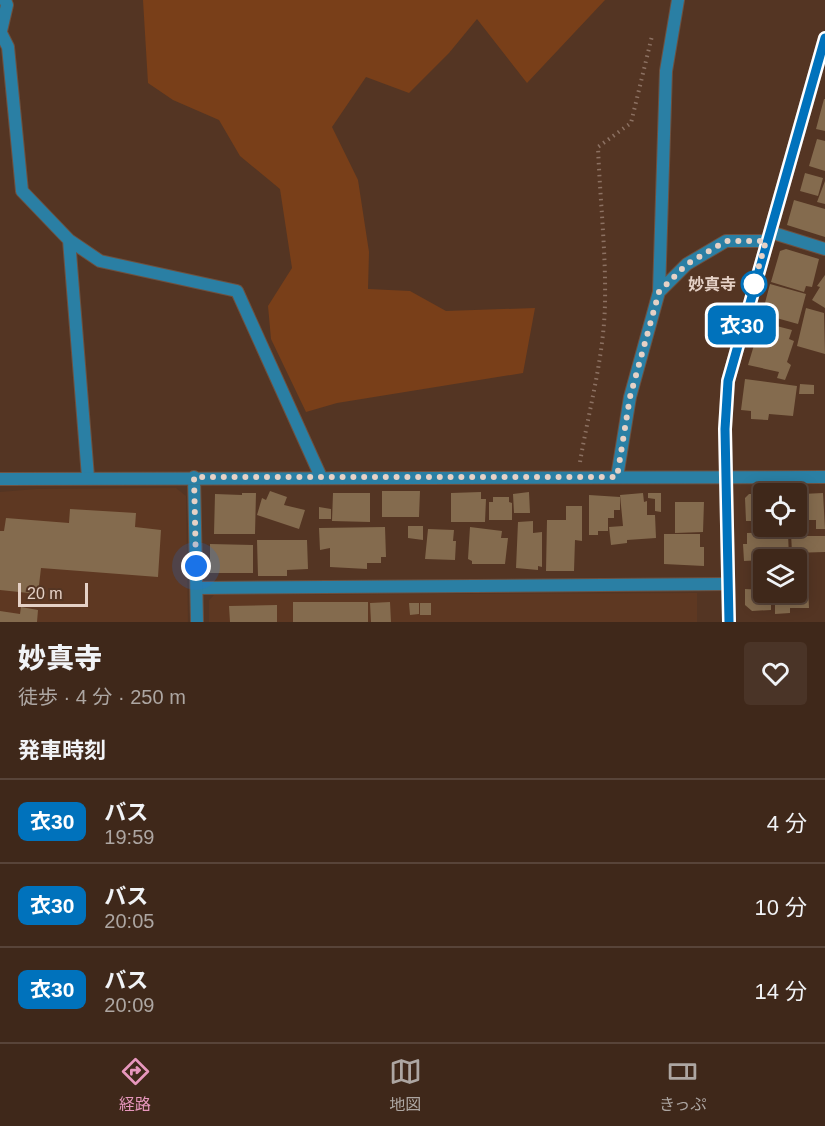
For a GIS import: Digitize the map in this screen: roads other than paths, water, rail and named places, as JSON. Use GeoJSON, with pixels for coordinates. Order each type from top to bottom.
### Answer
{"type":"FeatureCollection","features":[{"type":"Feature","properties":{"kind":"street"},"geometry":{"type":"LineString","coordinates":[[5,0],[7,5],[0,31],[8,48],[22,190],[69,240],[99,261],[237,291],[321,477]]}},
{"type":"Feature","properties":{"kind":"street"},"geometry":{"type":"LineString","coordinates":[[617,477],[630,397],[659,292],[666,71],[678,0]]}},
{"type":"Feature","properties":{"kind":"street"},"geometry":{"type":"LineString","coordinates":[[729,622],[726,476],[728,381],[825,38]]}},
{"type":"Feature","properties":{"kind":"street"},"geometry":{"type":"LineString","coordinates":[[659,292],[687,264],[726,241],[768,237],[825,249]]}},
{"type":"Feature","properties":{"kind":"street"},"geometry":{"type":"LineString","coordinates":[[69,240],[88,477]]}},
{"type":"Feature","properties":{"kind":"street"},"geometry":{"type":"LineString","coordinates":[[194,477],[197,622]]}},
{"type":"Feature","properties":{"kind":"street"},"geometry":{"type":"LineString","coordinates":[[0,478],[825,477]]}},
{"type":"Feature","properties":{"kind":"street"},"geometry":{"type":"LineString","coordinates":[[197,588],[728,584]]}},
{"type":"Feature","properties":{"kind":"place","name":"妙真寺"},"geometry":{"type":"Point","coordinates":[754,284]}}]}
